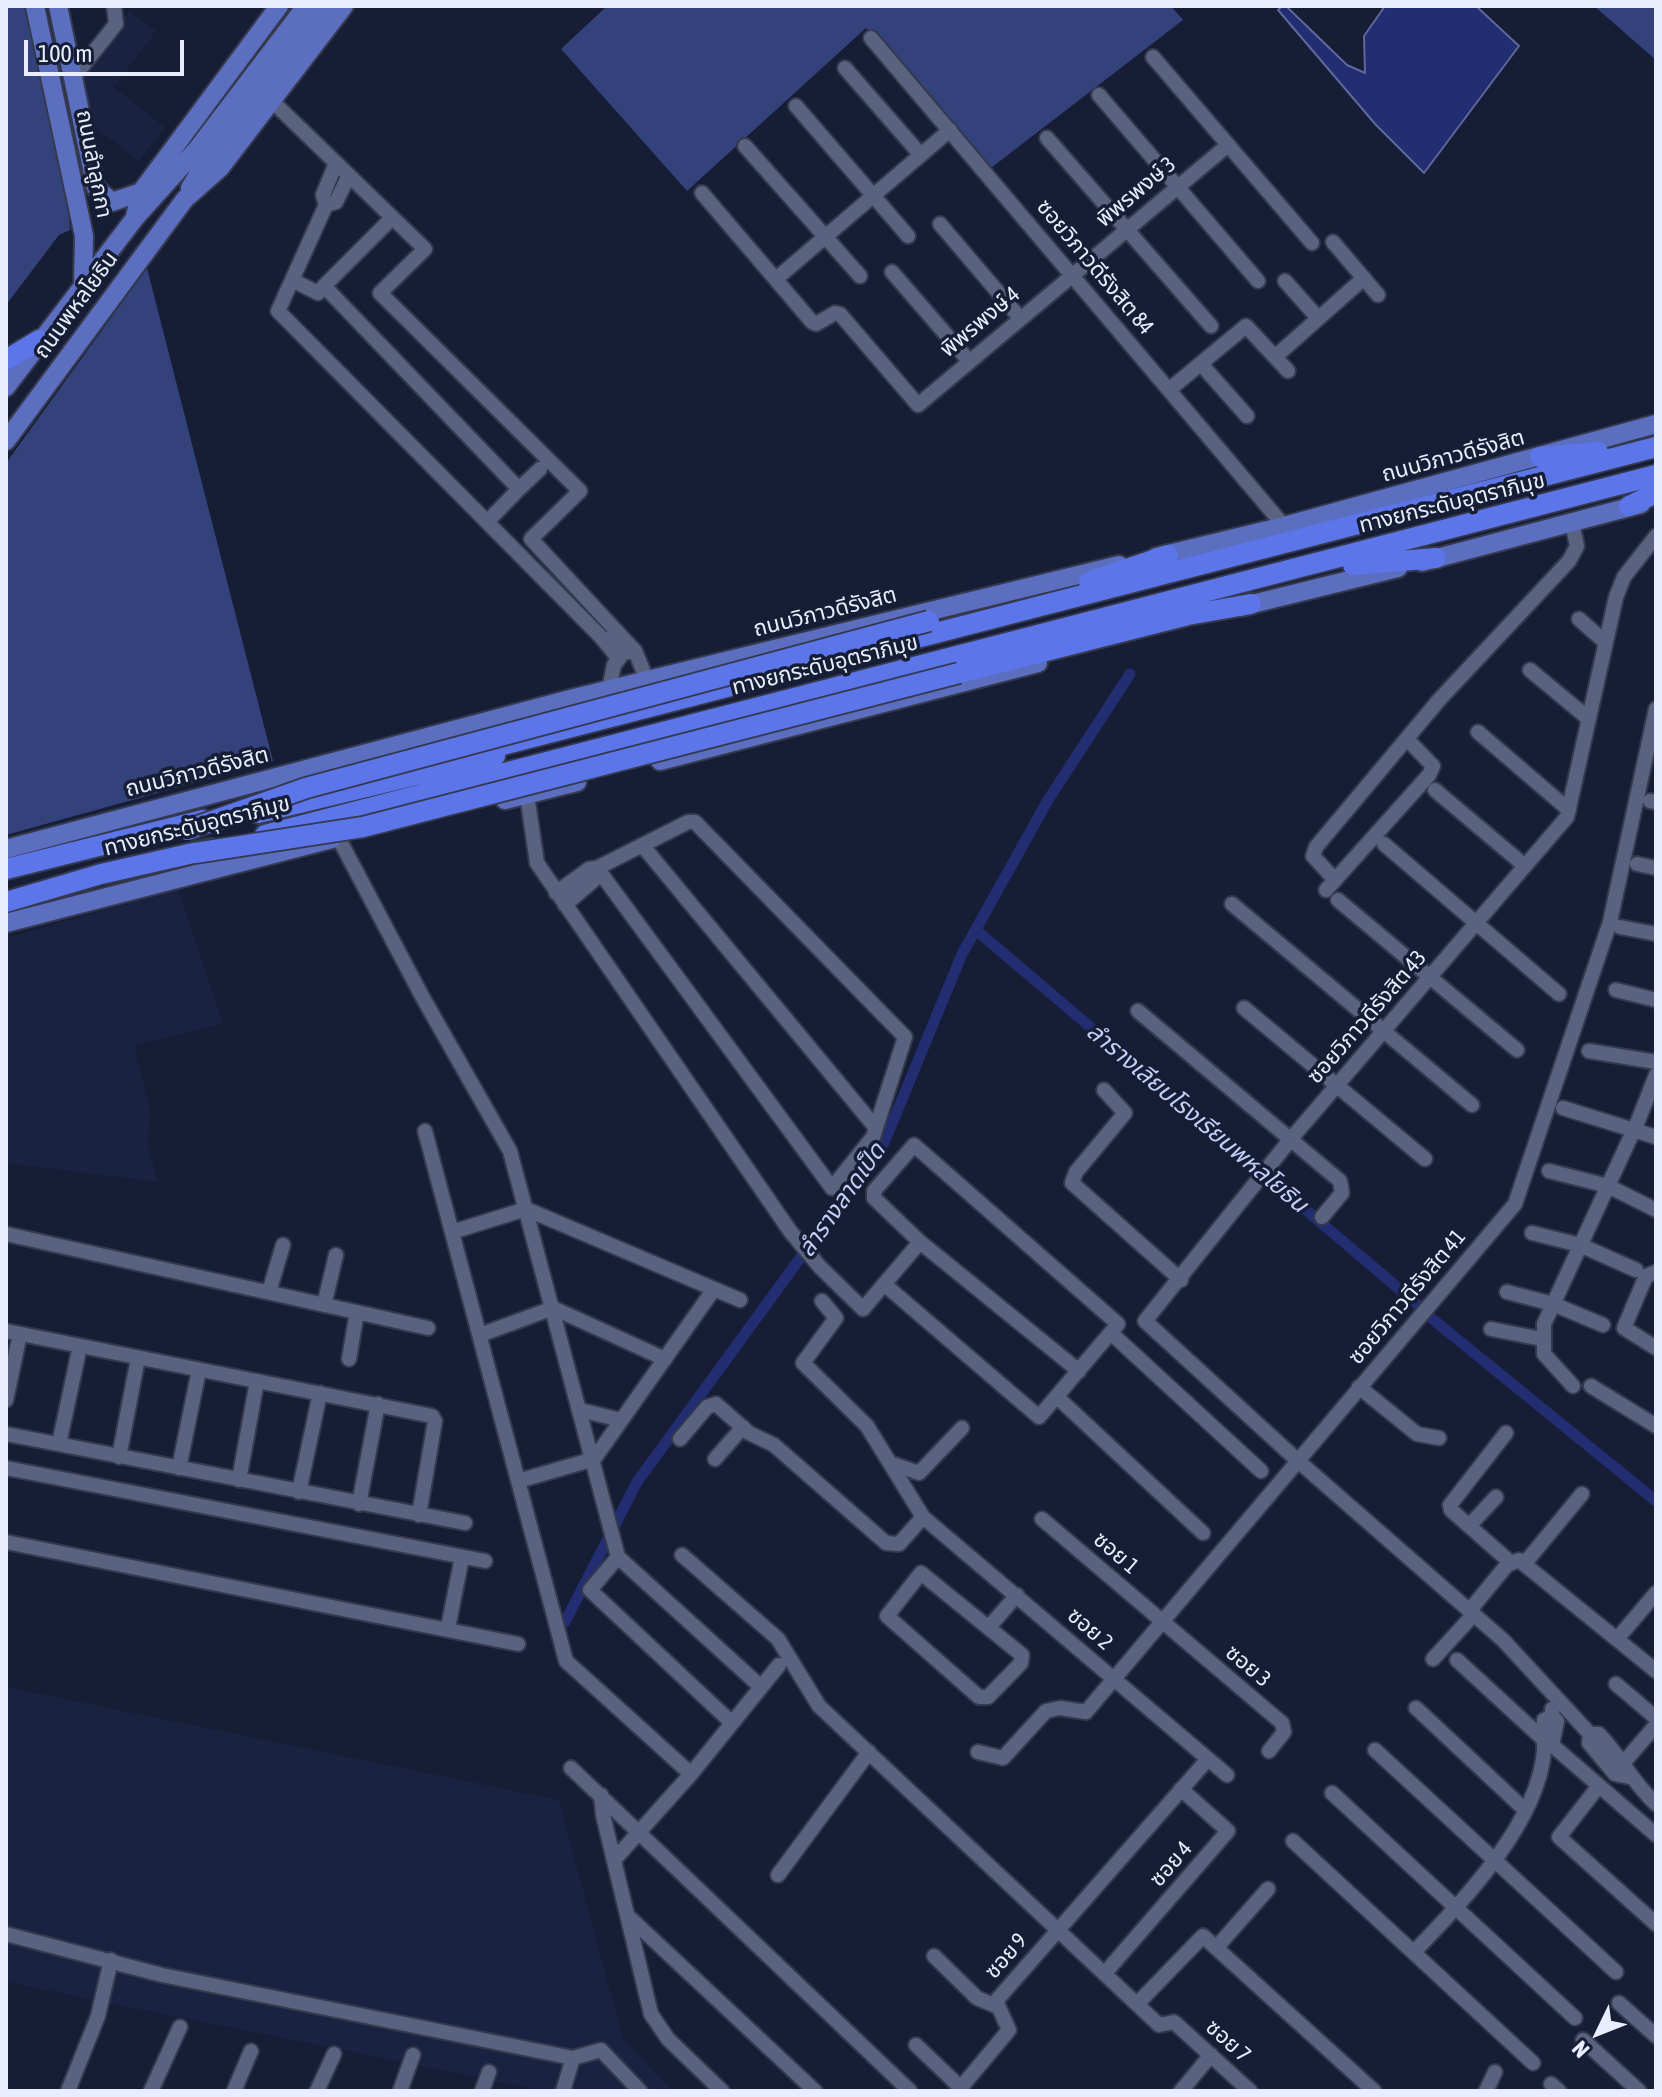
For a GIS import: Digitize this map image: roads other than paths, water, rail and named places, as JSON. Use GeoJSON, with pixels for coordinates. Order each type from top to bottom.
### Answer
{"type":"FeatureCollection","features":[{"type":"Feature","properties":{"kind":"highway"},"geometry":{"type":"LineString","coordinates":[[6,360],[39,340]]}},
{"type":"Feature","properties":{"kind":"highway"},"geometry":{"type":"LineString","coordinates":[[1512,484],[1598,452],[1656,436]]}},
{"type":"Feature","properties":{"kind":"highway","name":"ถนนวิภาวดีรังสิต"},"geometry":{"type":"LineString","coordinates":[[8,866],[508,744],[1656,447]]}},
{"type":"Feature","properties":{"kind":"highway"},"geometry":{"type":"LineString","coordinates":[[1540,457],[1598,452]]}},
{"type":"Feature","properties":{"kind":"highway","name":"ทางยกระดับอุตราภิมุข"},"geometry":{"type":"LineString","coordinates":[[8,866],[187,830],[942,644],[1656,459]]}},
{"type":"Feature","properties":{"kind":"highway","name":"ทางยกระดับอุตราภิมุข"},"geometry":{"type":"LineString","coordinates":[[6,902],[101,874],[195,853],[1656,475]]}},
{"type":"Feature","properties":{"kind":"highway"},"geometry":{"type":"LineString","coordinates":[[1629,506],[1656,490]]}},
{"type":"Feature","properties":{"kind":"highway"},"geometry":{"type":"LineString","coordinates":[[6,909],[361,815],[1656,490]]}},
{"type":"Feature","properties":{"kind":"highway"},"geometry":{"type":"LineString","coordinates":[[187,830],[306,788],[929,621],[1091,581],[1168,555]]}},
{"type":"Feature","properties":{"kind":"highway"},"geometry":{"type":"LineString","coordinates":[[1353,565],[1436,558]]}},
{"type":"Feature","properties":{"kind":"highway"},"geometry":{"type":"LineString","coordinates":[[195,853],[363,827],[1188,615],[1251,604]]}},
{"type":"Feature","properties":{"kind":"highway"},"geometry":{"type":"LineString","coordinates":[[317,843],[361,815]]}},
{"type":"Feature","properties":{"kind":"main road","name":"ถนนลำลูกกา"},"geometry":{"type":"LineString","coordinates":[[35,6],[84,236],[83,285]]}},
{"type":"Feature","properties":{"kind":"main road","name":"ถนนลำลูกกา"},"geometry":{"type":"LineString","coordinates":[[58,6],[96,188],[112,202],[141,192]]}},
{"type":"Feature","properties":{"kind":"main road","name":"ถนนพหลโยธิน"},"geometry":{"type":"LineString","coordinates":[[135,218],[141,192],[279,6]]}},
{"type":"Feature","properties":{"kind":"main road","name":"ถนนพหลโยธิน"},"geometry":{"type":"LineString","coordinates":[[6,387],[135,218],[191,157],[306,6]]}},
{"type":"Feature","properties":{"kind":"main road","name":"ถนนพหลโยธิน"},"geometry":{"type":"LineString","coordinates":[[6,441],[185,199],[207,159],[323,6]]}},
{"type":"Feature","properties":{"kind":"main road","name":"ถนนพหลโยธิน"},"geometry":{"type":"LineString","coordinates":[[185,199],[220,168],[344,6]]}},
{"type":"Feature","properties":{"kind":"main road","name":"ถนนวิภาวดีรังสิต"},"geometry":{"type":"LineString","coordinates":[[8,866],[609,689],[1069,575],[1168,555],[1284,526],[1656,424]]}},
{"type":"Feature","properties":{"kind":"main road"},"geometry":{"type":"LineString","coordinates":[[6,923],[338,837],[527,795],[1251,604],[1629,506],[1656,502]]}},
{"type":"Feature","properties":{"kind":"street"},"geometry":{"type":"LineString","coordinates":[[73,78],[116,24],[115,7]]}},
{"type":"Feature","properties":{"kind":"street","name":"ซอยวิภาวดีรังสิต 84"},"geometry":{"type":"LineString","coordinates":[[871,38],[1284,526]]}},
{"type":"Feature","properties":{"kind":"street"},"geometry":{"type":"LineString","coordinates":[[1153,57],[1312,243]]}},
{"type":"Feature","properties":{"kind":"street"},"geometry":{"type":"LineString","coordinates":[[845,68],[920,154]]}},
{"type":"Feature","properties":{"kind":"street"},"geometry":{"type":"LineString","coordinates":[[1099,95],[1258,281]]}},
{"type":"Feature","properties":{"kind":"street"},"geometry":{"type":"LineString","coordinates":[[271,100],[425,249],[380,293],[580,491],[531,539],[647,680]]}},
{"type":"Feature","properties":{"kind":"street"},"geometry":{"type":"LineString","coordinates":[[796,106],[908,236]]}},
{"type":"Feature","properties":{"kind":"street"},"geometry":{"type":"LineString","coordinates":[[702,193],[776,279],[950,130]]}},
{"type":"Feature","properties":{"kind":"street"},"geometry":{"type":"LineString","coordinates":[[1047,138],[1211,326]]}},
{"type":"Feature","properties":{"kind":"street","name":"พิพรพงษ์ 3"},"geometry":{"type":"LineString","coordinates":[[1072,274],[1228,145]]}},
{"type":"Feature","properties":{"kind":"street"},"geometry":{"type":"LineString","coordinates":[[745,146],[860,276]]}},
{"type":"Feature","properties":{"kind":"street"},"geometry":{"type":"LineString","coordinates":[[336,163],[323,195],[326,205],[278,311],[602,638],[626,654]]}},
{"type":"Feature","properties":{"kind":"street"},"geometry":{"type":"LineString","coordinates":[[326,205],[336,202],[349,175]]}},
{"type":"Feature","properties":{"kind":"street"},"geometry":{"type":"LineString","coordinates":[[292,280],[318,293],[386,224]]}},
{"type":"Feature","properties":{"kind":"street"},"geometry":{"type":"LineString","coordinates":[[940,224],[1020,318]]}},
{"type":"Feature","properties":{"kind":"street"},"geometry":{"type":"LineString","coordinates":[[1333,242],[1378,295]]}},
{"type":"Feature","properties":{"kind":"street"},"geometry":{"type":"LineString","coordinates":[[892,272],[969,361]]}},
{"type":"Feature","properties":{"kind":"street","name":"พิพรพงษ์ 4"},"geometry":{"type":"LineString","coordinates":[[776,279],[812,322],[816,324],[835,313],[840,314],[918,405],[1072,274]]}},
{"type":"Feature","properties":{"kind":"street"},"geometry":{"type":"LineString","coordinates":[[1275,357],[1364,278]]}},
{"type":"Feature","properties":{"kind":"street"},"geometry":{"type":"LineString","coordinates":[[1285,281],[1318,318]]}},
{"type":"Feature","properties":{"kind":"street"},"geometry":{"type":"LineString","coordinates":[[324,286],[519,489]]}},
{"type":"Feature","properties":{"kind":"street"},"geometry":{"type":"LineString","coordinates":[[1170,389],[1246,326],[1288,371]]}},
{"type":"Feature","properties":{"kind":"street"},"geometry":{"type":"LineString","coordinates":[[1201,364],[1247,416]]}},
{"type":"Feature","properties":{"kind":"street"},"geometry":{"type":"LineString","coordinates":[[487,522],[540,469]]}},
{"type":"Feature","properties":{"kind":"street"},"geometry":{"type":"LineString","coordinates":[[1517,1050],[1333,890],[1314,852],[1407,739],[1569,561],[1577,546],[1572,523]]}},
{"type":"Feature","properties":{"kind":"street","name":"ซอยวิภาวดีรังสิต 43"},"geometry":{"type":"LineString","coordinates":[[1297,1460],[1145,1321],[1181,1280],[1290,1140],[1567,817],[1605,642],[1624,577],[1656,536]]}},
{"type":"Feature","properties":{"kind":"street"},"geometry":{"type":"LineString","coordinates":[[1579,619],[1605,642]]}},
{"type":"Feature","properties":{"kind":"street"},"geometry":{"type":"LineString","coordinates":[[609,689],[626,654]]}},
{"type":"Feature","properties":{"kind":"street"},"geometry":{"type":"LineString","coordinates":[[1530,670],[1589,719]]}},
{"type":"Feature","properties":{"kind":"street","name":"ซอยวิภาวดีรังสิต 41"},"geometry":{"type":"LineString","coordinates":[[978,1752],[1003,1758],[1046,1711],[1060,1708],[1086,1712],[1515,1204],[1610,922],[1656,709]]}},
{"type":"Feature","properties":{"kind":"street"},"geometry":{"type":"LineString","coordinates":[[1478,732],[1569,810]]}},
{"type":"Feature","properties":{"kind":"street"},"geometry":{"type":"LineString","coordinates":[[1333,890],[1429,775],[1433,766],[1407,739]]}},
{"type":"Feature","properties":{"kind":"street"},"geometry":{"type":"LineString","coordinates":[[1435,790],[1525,866]]}},
{"type":"Feature","properties":{"kind":"street"},"geometry":{"type":"LineString","coordinates":[[527,795],[537,863],[775,1209],[841,1289],[863,1309],[920,1242]]}},
{"type":"Feature","properties":{"kind":"street"},"geometry":{"type":"LineString","coordinates":[[561,899],[589,869],[597,868],[688,822],[695,822],[905,1037],[876,1128],[865,1150],[832,1188],[597,868]]}},
{"type":"Feature","properties":{"kind":"street"},"geometry":{"type":"LineString","coordinates":[[338,837],[423,998],[510,1151],[618,1557],[761,1687]]}},
{"type":"Feature","properties":{"kind":"street"},"geometry":{"type":"LineString","coordinates":[[1384,844],[1478,921],[1559,994]]}},
{"type":"Feature","properties":{"kind":"street"},"geometry":{"type":"LineString","coordinates":[[642,845],[876,1128]]}},
{"type":"Feature","properties":{"kind":"street"},"geometry":{"type":"LineString","coordinates":[[1637,864],[1656,868]]}},
{"type":"Feature","properties":{"kind":"street"},"geometry":{"type":"LineString","coordinates":[[1232,904],[1472,1105]]}},
{"type":"Feature","properties":{"kind":"street"},"geometry":{"type":"LineString","coordinates":[[1620,927],[1656,934]]}},
{"type":"Feature","properties":{"kind":"street"},"geometry":{"type":"LineString","coordinates":[[1616,990],[1656,1000]]}},
{"type":"Feature","properties":{"kind":"street"},"geometry":{"type":"LineString","coordinates":[[1244,1008],[1425,1159]]}},
{"type":"Feature","properties":{"kind":"street"},"geometry":{"type":"LineString","coordinates":[[1138,1011],[1340,1181],[1342,1193],[1322,1217]]}},
{"type":"Feature","properties":{"kind":"street"},"geometry":{"type":"LineString","coordinates":[[1589,1051],[1656,1062]]}},
{"type":"Feature","properties":{"kind":"street"},"geometry":{"type":"LineString","coordinates":[[1573,1386],[1550,1364],[1542,1339],[1553,1304],[1635,1128],[1656,1075]]}},
{"type":"Feature","properties":{"kind":"street"},"geometry":{"type":"LineString","coordinates":[[1104,1090],[1125,1113],[1076,1172],[1072,1183],[1181,1280]]}},
{"type":"Feature","properties":{"kind":"street"},"geometry":{"type":"LineString","coordinates":[[1563,1108],[1656,1137]]}},
{"type":"Feature","properties":{"kind":"street"},"geometry":{"type":"LineString","coordinates":[[425,1131],[566,1661],[691,1774]]}},
{"type":"Feature","properties":{"kind":"street"},"geometry":{"type":"LineString","coordinates":[[884,1284],[1039,1417],[1057,1397],[1079,1371],[1111,1333],[1118,1324],[914,1145],[874,1191],[874,1198],[920,1242],[1079,1371]]}},
{"type":"Feature","properties":{"kind":"street"},"geometry":{"type":"LineString","coordinates":[[1549,1171],[1608,1186],[1656,1210]]}},
{"type":"Feature","properties":{"kind":"street"},"geometry":{"type":"LineString","coordinates":[[452,1232],[526,1209],[740,1300]]}},
{"type":"Feature","properties":{"kind":"street"},"geometry":{"type":"LineString","coordinates":[[1532,1233],[1580,1245],[1636,1270]]}},
{"type":"Feature","properties":{"kind":"street"},"geometry":{"type":"LineString","coordinates":[[6,1234],[428,1328]]}},
{"type":"Feature","properties":{"kind":"street"},"geometry":{"type":"LineString","coordinates":[[269,1292],[283,1245]]}},
{"type":"Feature","properties":{"kind":"street"},"geometry":{"type":"LineString","coordinates":[[324,1305],[336,1255]]}},
{"type":"Feature","properties":{"kind":"street"},"geometry":{"type":"LineString","coordinates":[[1656,1272],[1646,1276],[1624,1328],[1656,1348]]}},
{"type":"Feature","properties":{"kind":"street"},"geometry":{"type":"LineString","coordinates":[[518,1481],[594,1459],[714,1289]]}},
{"type":"Feature","properties":{"kind":"street"},"geometry":{"type":"LineString","coordinates":[[1507,1292],[1553,1304],[1603,1325]]}},
{"type":"Feature","properties":{"kind":"street"},"geometry":{"type":"LineString","coordinates":[[680,1439],[711,1404],[725,1410],[743,1427],[774,1445],[886,1543],[899,1544],[923,1517],[867,1426],[803,1363],[836,1318],[822,1301]]}},
{"type":"Feature","properties":{"kind":"street"},"geometry":{"type":"LineString","coordinates":[[480,1335],[553,1308],[665,1359]]}},
{"type":"Feature","properties":{"kind":"street"},"geometry":{"type":"LineString","coordinates":[[349,1359],[357,1312]]}},
{"type":"Feature","properties":{"kind":"street"},"geometry":{"type":"LineString","coordinates":[[1491,1329],[1542,1339]]}},
{"type":"Feature","properties":{"kind":"street"},"geometry":{"type":"LineString","coordinates":[[6,1400],[13,1333],[428,1415],[435,1421],[419,1515]]}},
{"type":"Feature","properties":{"kind":"street"},"geometry":{"type":"LineString","coordinates":[[1111,1333],[1261,1471]]}},
{"type":"Feature","properties":{"kind":"street"},"geometry":{"type":"LineString","coordinates":[[59,1444],[80,1346]]}},
{"type":"Feature","properties":{"kind":"street"},"geometry":{"type":"LineString","coordinates":[[119,1457],[138,1358]]}},
{"type":"Feature","properties":{"kind":"street"},"geometry":{"type":"LineString","coordinates":[[179,1468],[199,1370]]}},
{"type":"Feature","properties":{"kind":"street"},"geometry":{"type":"LineString","coordinates":[[239,1480],[257,1381]]}},
{"type":"Feature","properties":{"kind":"street"},"geometry":{"type":"LineString","coordinates":[[1591,1386],[1656,1426]]}},
{"type":"Feature","properties":{"kind":"street"},"geometry":{"type":"LineString","coordinates":[[1359,1387],[1417,1434],[1439,1438]]}},
{"type":"Feature","properties":{"kind":"street"},"geometry":{"type":"LineString","coordinates":[[299,1492],[320,1393]]}},
{"type":"Feature","properties":{"kind":"street"},"geometry":{"type":"LineString","coordinates":[[1057,1397],[1203,1533]]}},
{"type":"Feature","properties":{"kind":"street"},"geometry":{"type":"LineString","coordinates":[[359,1504],[378,1404]]}},
{"type":"Feature","properties":{"kind":"street"},"geometry":{"type":"LineString","coordinates":[[580,1410],[621,1420]]}},
{"type":"Feature","properties":{"kind":"street"},"geometry":{"type":"LineString","coordinates":[[715,1459],[743,1427]]}},
{"type":"Feature","properties":{"kind":"street"},"geometry":{"type":"LineString","coordinates":[[893,1464],[919,1473],[962,1428]]}},
{"type":"Feature","properties":{"kind":"street"},"geometry":{"type":"LineString","coordinates":[[1506,1433],[1450,1505],[1451,1510],[1656,1671]]}},
{"type":"Feature","properties":{"kind":"street"},"geometry":{"type":"LineString","coordinates":[[6,1434],[465,1523]]}},
{"type":"Feature","properties":{"kind":"street"},"geometry":{"type":"LineString","coordinates":[[1297,1460],[1472,1612],[1590,1734],[1599,1734],[1625,1761],[1629,1777],[1656,1804]]}},
{"type":"Feature","properties":{"kind":"street"},"geometry":{"type":"LineString","coordinates":[[6,1468],[485,1561]]}},
{"type":"Feature","properties":{"kind":"street"},"geometry":{"type":"LineString","coordinates":[[1433,1659],[1472,1612],[1582,1494]]}},
{"type":"Feature","properties":{"kind":"street"},"geometry":{"type":"LineString","coordinates":[[1469,1526],[1496,1497]]}},
{"type":"Feature","properties":{"kind":"street","name":"ซอย 2"},"geometry":{"type":"LineString","coordinates":[[923,1517],[1227,1775]]}},
{"type":"Feature","properties":{"kind":"street","name":"ซอย 1"},"geometry":{"type":"LineString","coordinates":[[1042,1519],[1161,1621]]}},
{"type":"Feature","properties":{"kind":"street"},"geometry":{"type":"LineString","coordinates":[[6,1542],[518,1644]]}},
{"type":"Feature","properties":{"kind":"street"},"geometry":{"type":"LineString","coordinates":[[682,1555],[778,1639],[819,1706],[1137,2004],[1203,1936],[1374,2091]]}},
{"type":"Feature","properties":{"kind":"street"},"geometry":{"type":"LineString","coordinates":[[448,1628],[462,1557]]}},
{"type":"Feature","properties":{"kind":"street"},"geometry":{"type":"LineString","coordinates":[[618,1557],[590,1590],[732,1723]]}},
{"type":"Feature","properties":{"kind":"street"},"geometry":{"type":"LineString","coordinates":[[925,1573],[989,1627],[1023,1659],[984,1698],[887,1616],[917,1575],[925,1573]]}},
{"type":"Feature","properties":{"kind":"street"},"geometry":{"type":"LineString","coordinates":[[1617,1639],[1656,1593]]}},
{"type":"Feature","properties":{"kind":"street"},"geometry":{"type":"LineString","coordinates":[[989,1627],[1017,1595]]}},
{"type":"Feature","properties":{"kind":"street","name":"ซอย 3"},"geometry":{"type":"LineString","coordinates":[[1161,1621],[1282,1723],[1284,1732],[1269,1751]]}},
{"type":"Feature","properties":{"kind":"street"},"geometry":{"type":"LineString","coordinates":[[1457,1660],[1546,1744],[1656,1835]]}},
{"type":"Feature","properties":{"kind":"street"},"geometry":{"type":"LineString","coordinates":[[614,1860],[691,1774],[779,1665]]}},
{"type":"Feature","properties":{"kind":"street"},"geometry":{"type":"LineString","coordinates":[[1616,1684],[1656,1718]]}},
{"type":"Feature","properties":{"kind":"street"},"geometry":{"type":"LineString","coordinates":[[1414,1952],[1494,1863],[1524,1809],[1546,1744],[1544,1720],[1552,1716],[1553,1693]]}},
{"type":"Feature","properties":{"kind":"street"},"geometry":{"type":"LineString","coordinates":[[1416,1708],[1524,1809]]}},
{"type":"Feature","properties":{"kind":"street"},"geometry":{"type":"LineString","coordinates":[[1625,1761],[1656,1725]]}},
{"type":"Feature","properties":{"kind":"street"},"geometry":{"type":"LineString","coordinates":[[1590,1734],[1589,1743],[1615,1774],[1629,1777]]}},
{"type":"Feature","properties":{"kind":"street"},"geometry":{"type":"LineString","coordinates":[[1375,1750],[1494,1863],[1616,1972]]}},
{"type":"Feature","properties":{"kind":"street"},"geometry":{"type":"LineString","coordinates":[[778,1875],[869,1752]]}},
{"type":"Feature","properties":{"kind":"street","name":"ซอย 9"},"geometry":{"type":"LineString","coordinates":[[959,2089],[1009,2030],[996,2001],[1208,1759]]}},
{"type":"Feature","properties":{"kind":"street"},"geometry":{"type":"LineString","coordinates":[[571,1768],[910,2091]]}},
{"type":"Feature","properties":{"kind":"street"},"geometry":{"type":"LineString","coordinates":[[1598,1787],[1559,1837],[1656,1924]]}},
{"type":"Feature","properties":{"kind":"street","name":"ซอย 4"},"geometry":{"type":"LineString","coordinates":[[1105,1973],[1228,1831],[1181,1789]]}},
{"type":"Feature","properties":{"kind":"street"},"geometry":{"type":"LineString","coordinates":[[1332,1793],[1575,2018]]}},
{"type":"Feature","properties":{"kind":"street"},"geometry":{"type":"LineString","coordinates":[[601,1795],[651,2014],[668,2039],[722,2091]]}},
{"type":"Feature","properties":{"kind":"street"},"geometry":{"type":"LineString","coordinates":[[1293,1841],[1533,2063]]}},
{"type":"Feature","properties":{"kind":"street"},"geometry":{"type":"LineString","coordinates":[[1216,1948],[1268,1889]]}},
{"type":"Feature","properties":{"kind":"street"},"geometry":{"type":"LineString","coordinates":[[629,1917],[815,2091]]}},
{"type":"Feature","properties":{"kind":"street"},"geometry":{"type":"LineString","coordinates":[[6,1934],[162,1975],[573,2058],[601,2050],[640,2091]]}},
{"type":"Feature","properties":{"kind":"street"},"geometry":{"type":"LineString","coordinates":[[934,1956],[977,1998],[996,2006]]}},
{"type":"Feature","properties":{"kind":"street"},"geometry":{"type":"LineString","coordinates":[[68,2091],[98,2016],[111,1960]]}},
{"type":"Feature","properties":{"kind":"street"},"geometry":{"type":"LineString","coordinates":[[1619,2003],[1656,2036]]}},
{"type":"Feature","properties":{"kind":"street","name":"ซอย 7"},"geometry":{"type":"LineString","coordinates":[[1137,2004],[1159,2025],[1174,2022],[1250,2091]]}},
{"type":"Feature","properties":{"kind":"street"},"geometry":{"type":"LineString","coordinates":[[151,2091],[180,2027]]}},
{"type":"Feature","properties":{"kind":"street"},"geometry":{"type":"LineString","coordinates":[[1583,2040],[1639,2091]]}},
{"type":"Feature","properties":{"kind":"street"},"geometry":{"type":"LineString","coordinates":[[916,2045],[959,2089]]}},
{"type":"Feature","properties":{"kind":"street"},"geometry":{"type":"LineString","coordinates":[[234,2091],[251,2051]]}},
{"type":"Feature","properties":{"kind":"street"},"geometry":{"type":"LineString","coordinates":[[317,2091],[334,2054]]}},
{"type":"Feature","properties":{"kind":"street"},"geometry":{"type":"LineString","coordinates":[[400,2091],[413,2055]]}},
{"type":"Feature","properties":{"kind":"street"},"geometry":{"type":"LineString","coordinates":[[1181,2091],[1211,2055]]}},
{"type":"Feature","properties":{"kind":"street"},"geometry":{"type":"LineString","coordinates":[[563,2091],[573,2058]]}},
{"type":"Feature","properties":{"kind":"street"},"geometry":{"type":"LineString","coordinates":[[482,2091],[489,2072]]}},
{"type":"Feature","properties":{"kind":"street"},"geometry":{"type":"LineString","coordinates":[[1486,2091],[1495,2072]]}},
{"type":"Feature","properties":{"kind":"waterway","name":"ลำรางลาดเป็ด"},"geometry":{"type":"LineString","coordinates":[[565,1622],[637,1482],[884,1143],[962,954],[1048,800],[1130,674]]}},
{"type":"Feature","properties":{"kind":"waterway","name":"ลำรางเลียบโรงเรียนพหลโยธิน"},"geometry":{"type":"LineString","coordinates":[[976,930],[1418,1305]]}},
{"type":"Feature","properties":{"kind":"waterway","name":"ลำรางเลียบโรงเรียนพหลโยธิน"},"geometry":{"type":"LineString","coordinates":[[1430,1317],[1656,1501]]}}]}
